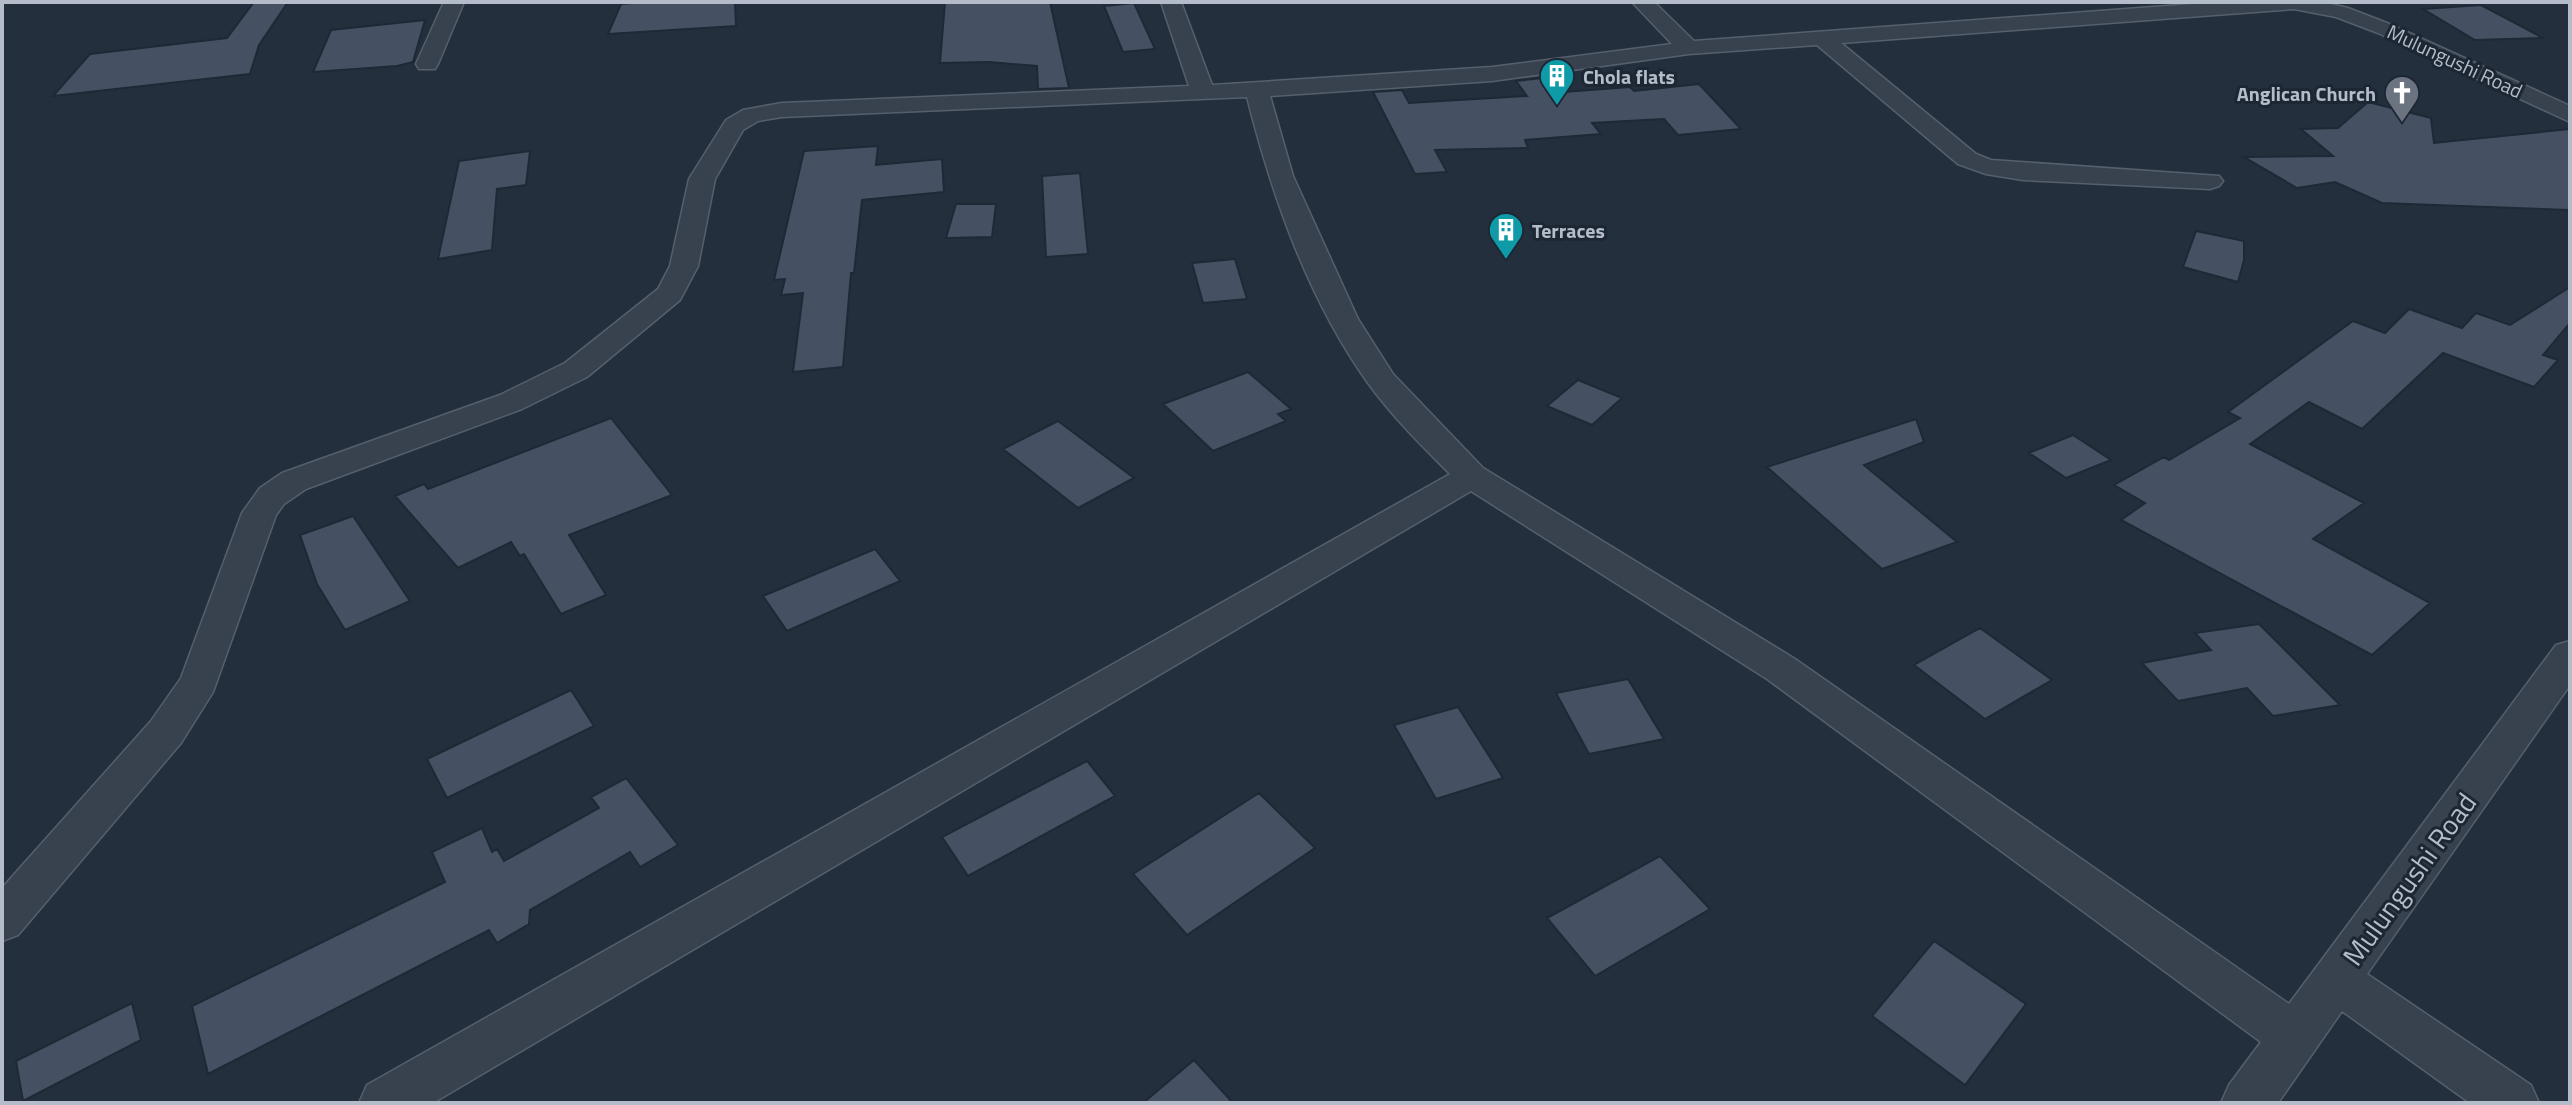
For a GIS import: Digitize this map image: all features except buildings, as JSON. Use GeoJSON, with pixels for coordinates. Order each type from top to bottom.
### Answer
{"type":"FeatureCollection","features":[{"type":"Feature","properties":{"kind":"street"},"geometry":{"type":"LineString","coordinates":[[427,64],[454,2]]}},
{"type":"Feature","properties":{"kind":"street"},"geometry":{"type":"LineString","coordinates":[[1171,2],[1203,93]]}},
{"type":"Feature","properties":{"kind":"street"},"geometry":{"type":"LineString","coordinates":[[1642,2],[1689,48]]}},
{"type":"Feature","properties":{"kind":"street","name":"Mulungushi Road"},"geometry":{"type":"LineString","coordinates":[[2292,2],[2341,12],[2385,29],[2570,115]]}},
{"type":"Feature","properties":{"kind":"street"},"geometry":{"type":"LineString","coordinates":[[2,921],[166,732],[199,682],[259,513],[272,496],[294,481],[511,402],[576,370],[670,294],[684,266],[702,179],[734,125],[741,119],[782,110],[1203,93],[1492,74],[1689,48],[2302,2]]}},
{"type":"Feature","properties":{"kind":"street"},"geometry":{"type":"LineString","coordinates":[[1822,38],[1967,159],[1986,167],[2023,172],[2210,181]]}},
{"type":"Feature","properties":{"kind":"street"},"geometry":{"type":"LineString","coordinates":[[1257,90],[1280,176],[1343,319],[1381,379],[1471,476],[1781,669],[2295,1037]]}},
{"type":"Feature","properties":{"kind":"street"},"geometry":{"type":"LineString","coordinates":[[385,1103],[1471,476]]}},
{"type":"Feature","properties":{"kind":"street","name":"Mulungushi Road"},"geometry":{"type":"LineString","coordinates":[[2247,1103],[2570,655]]}},
{"type":"Feature","properties":{"kind":"street"},"geometry":{"type":"LineString","coordinates":[[2336,980],[2513,1103]]}},
{"type":"Feature","properties":{"kind":"place","name":"Chola flats"},"geometry":{"type":"Point","coordinates":[1557,107]}},
{"type":"Feature","properties":{"kind":"place","name":"Anglican Church"},"geometry":{"type":"Point","coordinates":[2402,124]}},
{"type":"Feature","properties":{"kind":"place","name":"Terraces"},"geometry":{"type":"Point","coordinates":[1506,261]}}]}
